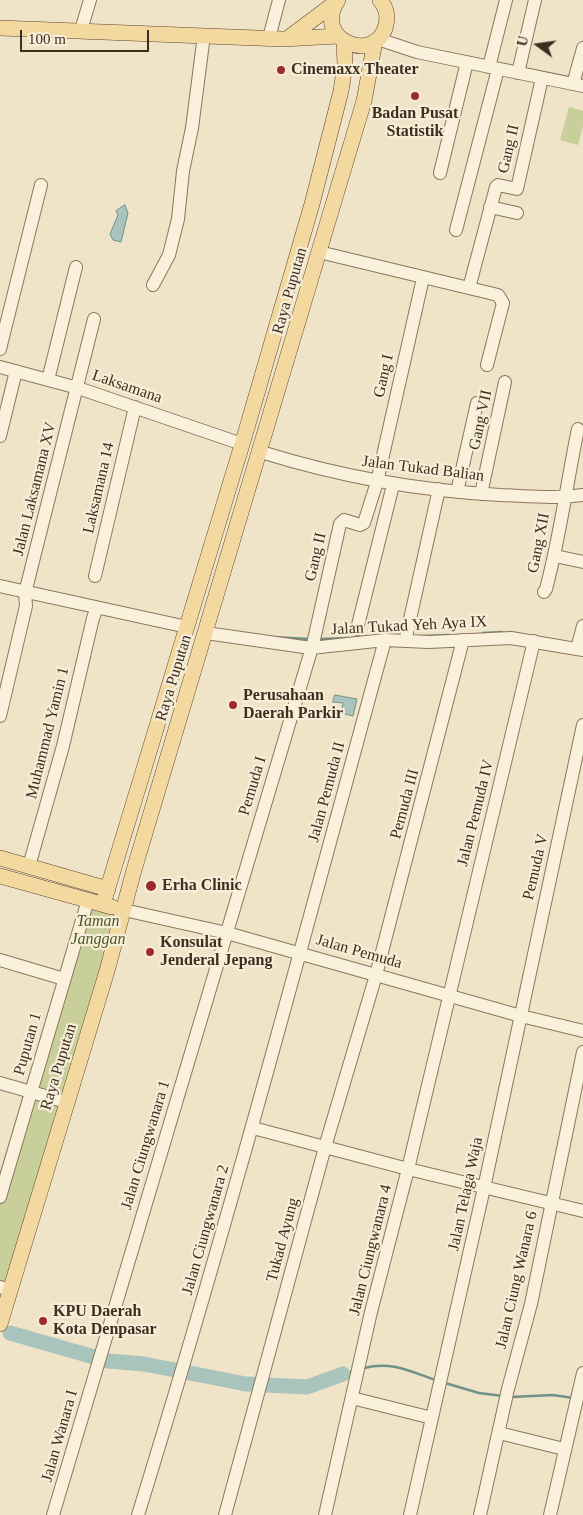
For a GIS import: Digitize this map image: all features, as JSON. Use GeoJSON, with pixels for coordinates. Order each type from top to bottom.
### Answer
{"type":"FeatureCollection","features":[{"type":"Feature","properties":{"kind":"main road"},"geometry":{"type":"LineString","coordinates":[[287,39],[338,0]]}},
{"type":"Feature","properties":{"kind":"main road","name":"Raya Puputan"},"geometry":{"type":"LineString","coordinates":[[96,902],[108,889],[218,528],[328,143],[345,65],[341,39],[332,22],[334,7],[338,0]]}},
{"type":"Feature","properties":{"kind":"main road","name":"Raya Puputan"},"geometry":{"type":"LineString","coordinates":[[0,1324],[5,1289],[66,1102],[364,101],[378,38],[386,25],[385,4]]}},
{"type":"Feature","properties":{"kind":"main road"},"geometry":{"type":"LineString","coordinates":[[0,28],[287,39],[341,39],[356,46],[378,38]]}},
{"type":"Feature","properties":{"kind":"main road"},"geometry":{"type":"LineString","coordinates":[[218,528],[236,533]]}},
{"type":"Feature","properties":{"kind":"main road"},"geometry":{"type":"LineString","coordinates":[[135,800],[154,805]]}},
{"type":"Feature","properties":{"kind":"main road"},"geometry":{"type":"LineString","coordinates":[[0,858],[108,889]]}},
{"type":"Feature","properties":{"kind":"main road"},"geometry":{"type":"LineString","coordinates":[[0,876],[124,910]]}},
{"type":"Feature","properties":{"kind":"street"},"geometry":{"type":"LineString","coordinates":[[82,30],[90,0]]}},
{"type":"Feature","properties":{"kind":"street"},"geometry":{"type":"LineString","coordinates":[[269,38],[279,0]]}},
{"type":"Feature","properties":{"kind":"street"},"geometry":{"type":"LineString","coordinates":[[456,230],[493,68],[506,0]]}},
{"type":"Feature","properties":{"kind":"street"},"geometry":{"type":"LineString","coordinates":[[518,73],[536,0]]}},
{"type":"Feature","properties":{"kind":"street"},"geometry":{"type":"LineString","coordinates":[[153,285],[169,255],[178,219],[183,170],[192,128],[204,35]]}},
{"type":"Feature","properties":{"kind":"street"},"geometry":{"type":"LineString","coordinates":[[378,38],[394,46],[578,85],[583,48]]}},
{"type":"Feature","properties":{"kind":"street"},"geometry":{"type":"LineString","coordinates":[[440,173],[467,62]]}},
{"type":"Feature","properties":{"kind":"street","name":"Gang II"},"geometry":{"type":"LineString","coordinates":[[468,288],[496,186],[517,189],[542,78]]}},
{"type":"Feature","properties":{"kind":"street"},"geometry":{"type":"LineString","coordinates":[[0,349],[41,185]]}},
{"type":"Feature","properties":{"kind":"street"},"geometry":{"type":"LineString","coordinates":[[490,207],[517,214]]}},
{"type":"Feature","properties":{"kind":"street"},"geometry":{"type":"LineString","coordinates":[[319,252],[498,295],[503,303],[487,365]]}},
{"type":"Feature","properties":{"kind":"street"},"geometry":{"type":"LineString","coordinates":[[48,380],[76,267]]}},
{"type":"Feature","properties":{"kind":"street","name":"Gang I"},"geometry":{"type":"LineString","coordinates":[[377,482],[423,278]]}},
{"type":"Feature","properties":{"kind":"street","name":"Jalan Laksamana XV"},"geometry":{"type":"LineString","coordinates":[[0,716],[26,606],[26,591],[94,319]]}},
{"type":"Feature","properties":{"kind":"street","name":"Laksamana"},"geometry":{"type":"LineString","coordinates":[[0,367],[78,388],[242,444]]}},
{"type":"Feature","properties":{"kind":"street"},"geometry":{"type":"LineString","coordinates":[[0,436],[16,370]]}},
{"type":"Feature","properties":{"kind":"street","name":"Gang VII"},"geometry":{"type":"LineString","coordinates":[[481,494],[505,382]]}},
{"type":"Feature","properties":{"kind":"street"},"geometry":{"type":"LineString","coordinates":[[457,492],[477,403]]}},
{"type":"Feature","properties":{"kind":"street","name":"Laksamana 14"},"geometry":{"type":"LineString","coordinates":[[95,576],[135,407]]}},
{"type":"Feature","properties":{"kind":"street","name":"Gang XII"},"geometry":{"type":"LineString","coordinates":[[544,592],[555,556],[578,429]]}},
{"type":"Feature","properties":{"kind":"street","name":"Jalan Tukad Balian"},"geometry":{"type":"LineString","coordinates":[[261,452],[306,466],[393,485],[481,494],[564,498],[583,495]]}},
{"type":"Feature","properties":{"kind":"street","name":"Gang II"},"geometry":{"type":"LineString","coordinates":[[313,641],[340,524],[344,520],[360,525],[364,523],[377,482]]}},
{"type":"Feature","properties":{"kind":"street"},"geometry":{"type":"LineString","coordinates":[[357,629],[393,485]]}},
{"type":"Feature","properties":{"kind":"street"},"geometry":{"type":"LineString","coordinates":[[406,637],[438,489]]}},
{"type":"Feature","properties":{"kind":"street"},"geometry":{"type":"LineString","coordinates":[[555,556],[583,562]]}},
{"type":"Feature","properties":{"kind":"street"},"geometry":{"type":"LineString","coordinates":[[0,586],[188,627]]}},
{"type":"Feature","properties":{"kind":"street","name":"Muhammad Yamin 1"},"geometry":{"type":"LineString","coordinates":[[30,866],[63,746],[93,618],[98,608]]}},
{"type":"Feature","properties":{"kind":"street"},"geometry":{"type":"LineString","coordinates":[[580,649],[583,626]]}},
{"type":"Feature","properties":{"kind":"street","name":"Jalan Tukad Yeh Aya IX"},"geometry":{"type":"LineString","coordinates":[[206,633],[313,641],[511,638],[534,640],[580,649]]}},
{"type":"Feature","properties":{"kind":"street","name":"Jalan Pemuda II"},"geometry":{"type":"LineString","coordinates":[[300,953],[385,640]]}},
{"type":"Feature","properties":{"kind":"street","name":"Pemuda III"},"geometry":{"type":"LineString","coordinates":[[376,975],[463,640]]}},
{"type":"Feature","properties":{"kind":"street","name":"Jalan Pemuda IV"},"geometry":{"type":"LineString","coordinates":[[448,994],[534,640]]}},
{"type":"Feature","properties":{"kind":"street","name":"Pemuda I"},"geometry":{"type":"LineString","coordinates":[[226,933],[313,641]]}},
{"type":"Feature","properties":{"kind":"street","name":"Pemuda V"},"geometry":{"type":"LineString","coordinates":[[521,1016],[583,727]]}},
{"type":"Feature","properties":{"kind":"street","name":"Puputan 1"},"geometry":{"type":"LineString","coordinates":[[0,1197],[64,979],[96,902]]}},
{"type":"Feature","properties":{"kind":"street","name":"Jalan Pemuda"},"geometry":{"type":"LineString","coordinates":[[124,910],[226,933],[521,1016],[583,1031]]}},
{"type":"Feature","properties":{"kind":"street","name":"Jalan Ciungwanara 1"},"geometry":{"type":"LineString","coordinates":[[97,1366],[226,933]]}},
{"type":"Feature","properties":{"kind":"street","name":"Jalan Ciungwanara 2"},"geometry":{"type":"LineString","coordinates":[[138,1515],[253,1128],[300,953]]}},
{"type":"Feature","properties":{"kind":"street"},"geometry":{"type":"LineString","coordinates":[[0,960],[64,979]]}},
{"type":"Feature","properties":{"kind":"street","name":"Tukad Ayung"},"geometry":{"type":"LineString","coordinates":[[225,1515],[325,1147],[376,975]]}},
{"type":"Feature","properties":{"kind":"street","name":"Jalan Ciungwanara 4"},"geometry":{"type":"LineString","coordinates":[[325,1515],[448,994]]}},
{"type":"Feature","properties":{"kind":"street","name":"Jalan Telaga Waja"},"geometry":{"type":"LineString","coordinates":[[410,1515],[521,1016]]}},
{"type":"Feature","properties":{"kind":"street","name":"Jalan Ciung Wanara 6"},"geometry":{"type":"LineString","coordinates":[[480,1515],[507,1394],[531,1304],[583,1052]]}},
{"type":"Feature","properties":{"kind":"street"},"geometry":{"type":"LineString","coordinates":[[0,1083],[66,1102]]}},
{"type":"Feature","properties":{"kind":"street"},"geometry":{"type":"LineString","coordinates":[[253,1128],[408,1169],[583,1211]]}},
{"type":"Feature","properties":{"kind":"street","name":"Jalan Wanara I"},"geometry":{"type":"LineString","coordinates":[[53,1515],[97,1366]]}},
{"type":"Feature","properties":{"kind":"street"},"geometry":{"type":"LineString","coordinates":[[550,1515],[583,1373]]}},
{"type":"Feature","properties":{"kind":"street"},"geometry":{"type":"LineString","coordinates":[[352,1398],[432,1418]]}},
{"type":"Feature","properties":{"kind":"street"},"geometry":{"type":"LineString","coordinates":[[499,1433],[564,1449]]}},
{"type":"Feature","properties":{"kind":"green space"},"geometry":{"type":"Polygon","coordinates":[[[569,107],[583,111],[583,126],[578,145],[560,140],[569,107]]]}},
{"type":"Feature","properties":{"kind":"green space","name":"Taman Janggan"},"geometry":{"type":"Polygon","coordinates":[[[89,902],[121,912],[8,1289],[0,1286],[0,1199],[89,902]]]}},
{"type":"Feature","properties":{"kind":"water"},"geometry":{"type":"Polygon","coordinates":[[[125,205],[128,213],[121,242],[113,240],[110,234],[118,215],[116,211],[125,205]]]}},
{"type":"Feature","properties":{"kind":"water"},"geometry":{"type":"Polygon","coordinates":[[[335,695],[357,699],[353,716],[341,713],[343,703],[333,702],[335,695]]]}},
{"type":"Feature","properties":{"kind":"waterway"},"geometry":{"type":"LineString","coordinates":[[483,633],[502,632]]}},
{"type":"Feature","properties":{"kind":"waterway"},"geometry":{"type":"LineString","coordinates":[[423,636],[448,635]]}},
{"type":"Feature","properties":{"kind":"waterway"},"geometry":{"type":"LineString","coordinates":[[274,637],[309,639]]}},
{"type":"Feature","properties":{"kind":"waterway"},"geometry":{"type":"LineString","coordinates":[[319,639],[349,638]]}},
{"type":"Feature","properties":{"kind":"waterway"},"geometry":{"type":"LineString","coordinates":[[10,1333],[108,1361],[144,1364],[246,1384],[307,1387],[343,1374]]}},
{"type":"Feature","properties":{"kind":"waterway"},"geometry":{"type":"LineString","coordinates":[[364,1368],[392,1366],[435,1380]]}},
{"type":"Feature","properties":{"kind":"waterway"},"geometry":{"type":"LineString","coordinates":[[343,1374],[354,1371]]}},
{"type":"Feature","properties":{"kind":"waterway"},"geometry":{"type":"LineString","coordinates":[[445,1383],[479,1393],[503,1396]]}},
{"type":"Feature","properties":{"kind":"waterway"},"geometry":{"type":"LineString","coordinates":[[511,1397],[553,1395],[573,1398]]}},
{"type":"Feature","properties":{"kind":"place","name":"Cinemaxx Theater"},"geometry":{"type":"Point","coordinates":[281,70]}},
{"type":"Feature","properties":{"kind":"place","name":"Badan Pusat Statistik"},"geometry":{"type":"Point","coordinates":[415,96]}},
{"type":"Feature","properties":{"kind":"place","name":"Perusahaan Daerah Parkir"},"geometry":{"type":"Point","coordinates":[233,705]}},
{"type":"Feature","properties":{"kind":"place","name":"Erha Clinic"},"geometry":{"type":"Point","coordinates":[151,886]}},
{"type":"Feature","properties":{"kind":"place","name":"Konsulat Jenderal Jepang"},"geometry":{"type":"Point","coordinates":[150,952]}},
{"type":"Feature","properties":{"kind":"place","name":"KPU Daerah Kota Denpasar"},"geometry":{"type":"Point","coordinates":[43,1321]}}]}
